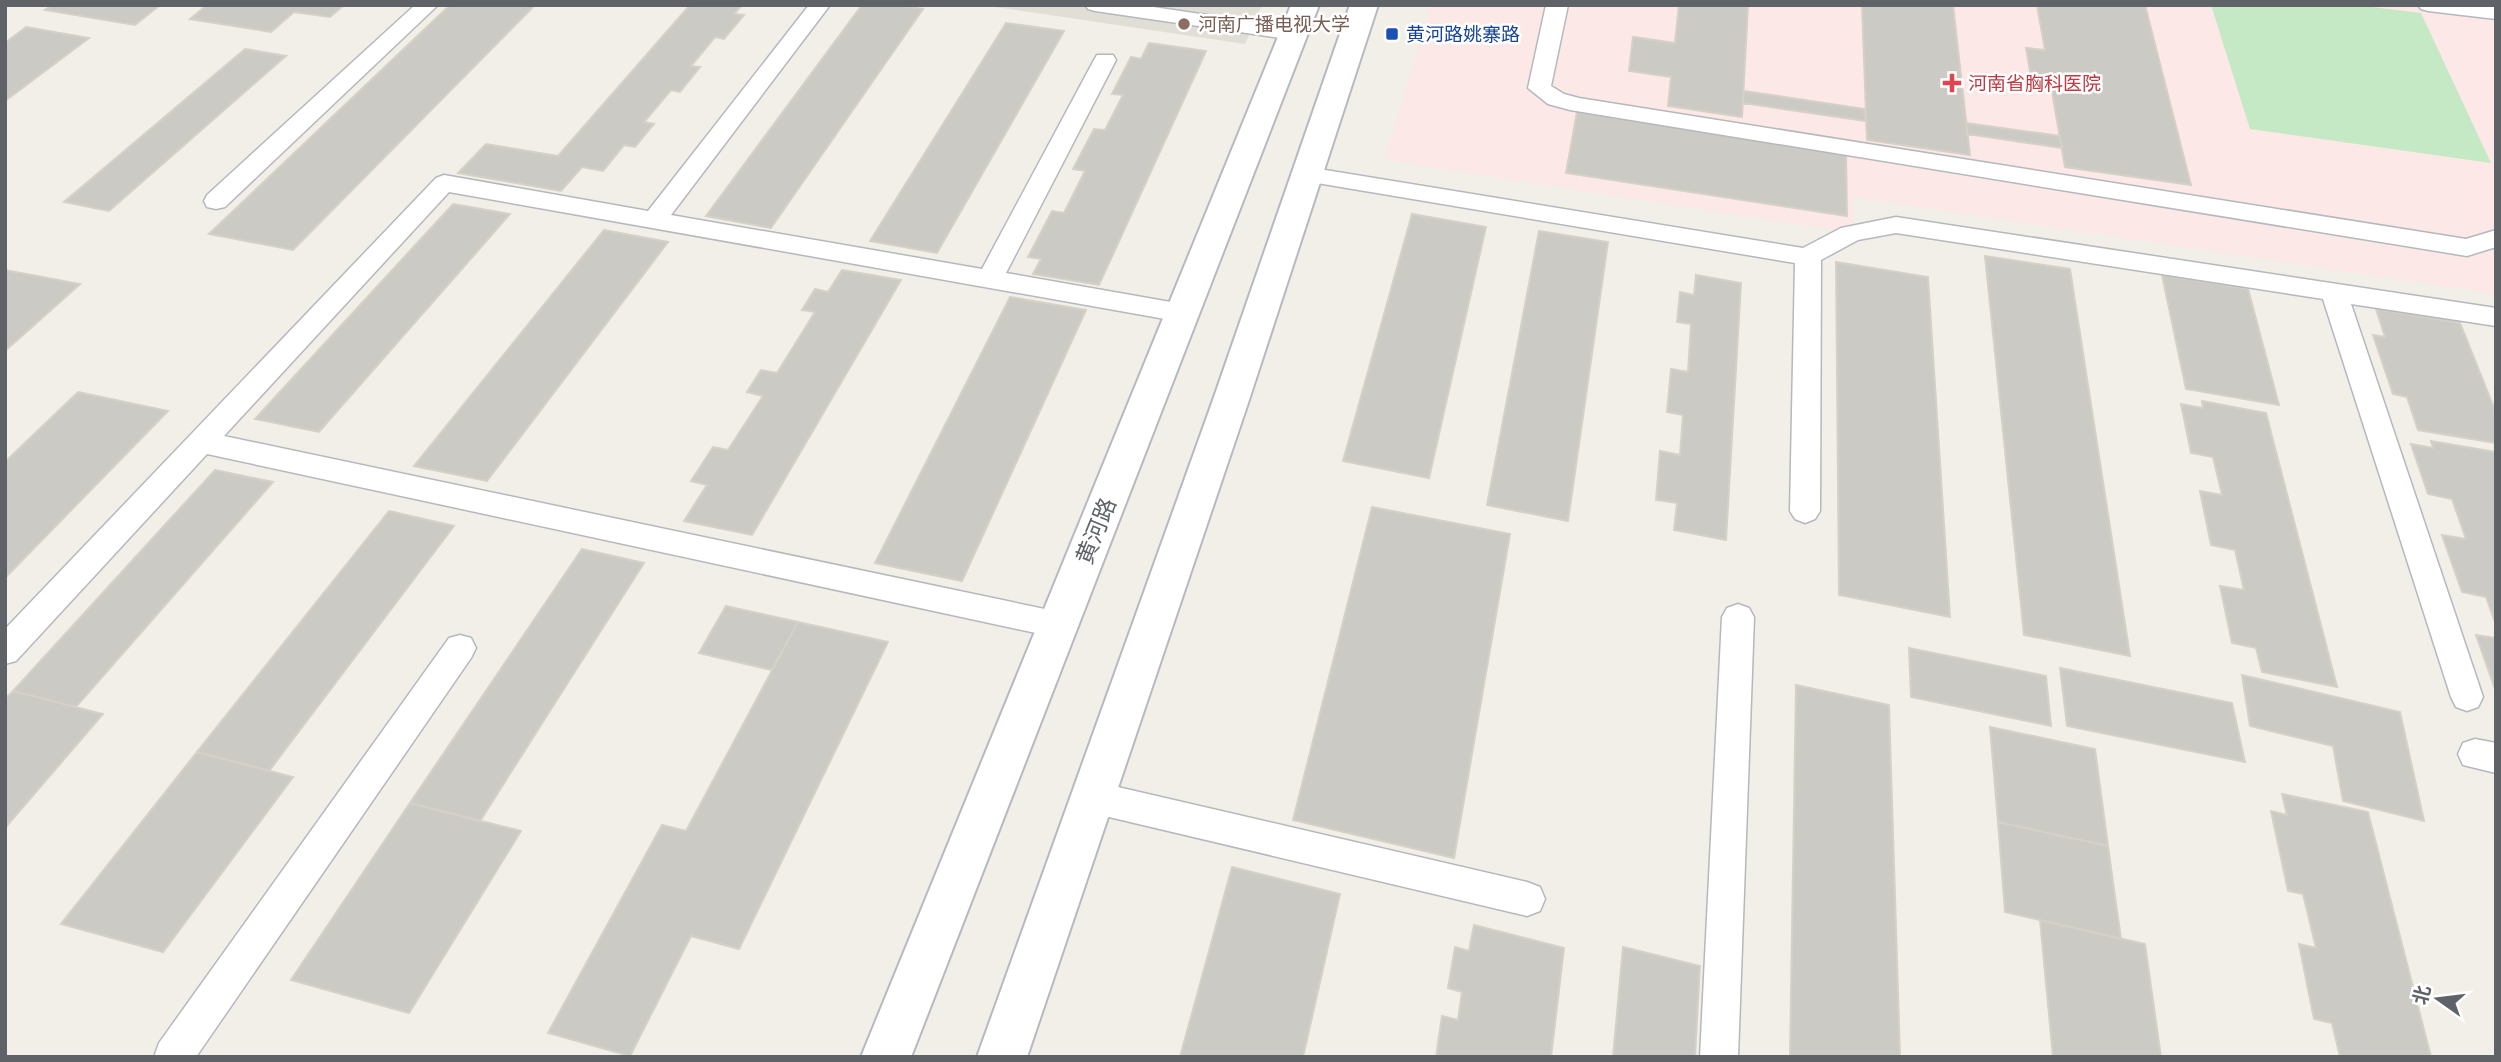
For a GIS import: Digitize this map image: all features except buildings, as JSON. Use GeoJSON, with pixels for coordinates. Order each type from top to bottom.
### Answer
{"type":"FeatureCollection","features":[{"type":"Feature","properties":{"kind":"main road"},"geometry":{"type":"LineString","coordinates":[[1002,1057],[1364,5]]}},
{"type":"Feature","properties":{"kind":"main road","name":"黄河路"},"geometry":{"type":"LineString","coordinates":[[886,1057],[1299,20]]}},
{"type":"Feature","properties":{"kind":"lane"},"geometry":{"type":"LineString","coordinates":[[216,201],[428,5]]}},
{"type":"Feature","properties":{"kind":"lane"},"geometry":{"type":"LineString","coordinates":[[654,220],[820,5]]}},
{"type":"Feature","properties":{"kind":"lane"},"geometry":{"type":"LineString","coordinates":[[1094,5],[1299,20]]}},
{"type":"Feature","properties":{"kind":"lane"},"geometry":{"type":"LineString","coordinates":[[1557,5],[1539,88],[1556,99],[1578,105],[2467,248],[2496,238]]}},
{"type":"Feature","properties":{"kind":"lane"},"geometry":{"type":"LineString","coordinates":[[2428,5],[2496,13]]}},
{"type":"Feature","properties":{"kind":"lane"},"geometry":{"type":"LineString","coordinates":[[990,279],[1105,60]]}},
{"type":"Feature","properties":{"kind":"lane"},"geometry":{"type":"LineString","coordinates":[[1307,175],[1808,257],[1826,242],[1864,229],[1896,225],[2496,317]]}},
{"type":"Feature","properties":{"kind":"lane"},"geometry":{"type":"LineString","coordinates":[[5,651],[444,183],[1182,313]]}},
{"type":"Feature","properties":{"kind":"lane"},"geometry":{"type":"LineString","coordinates":[[1805,511],[1808,257]]}},
{"type":"Feature","properties":{"kind":"lane"},"geometry":{"type":"LineString","coordinates":[[2334,292],[2467,697]]}},
{"type":"Feature","properties":{"kind":"lane"},"geometry":{"type":"LineString","coordinates":[[202,442],[1059,625]]}},
{"type":"Feature","properties":{"kind":"lane"},"geometry":{"type":"LineString","coordinates":[[1719,1057],[1738,617]]}},
{"type":"Feature","properties":{"kind":"lane"},"geometry":{"type":"LineString","coordinates":[[173,1057],[460,648]]}},
{"type":"Feature","properties":{"kind":"lane"},"geometry":{"type":"LineString","coordinates":[[1092,797],[1527,898]]}},
{"type":"Feature","properties":{"kind":"shaded area","name":"河南广播电视大学"},"geometry":{"type":"Polygon","coordinates":[[[982,5],[1262,5],[1245,44],[982,5]]]}},
{"type":"Feature","properties":{"kind":"shaded area","name":"河南省胸科医院"},"geometry":{"type":"Polygon","coordinates":[[[1431,5],[2496,5],[2496,294],[1853,197],[1853,233],[1385,160],[1431,5]]]}},
{"type":"Feature","properties":{"kind":"green space"},"geometry":{"type":"Polygon","coordinates":[[[2211,5],[2356,5],[2421,13],[2491,163],[2250,129],[2211,5]]]}},
{"type":"Feature","properties":{"kind":"place","name":"河南广播电视大学"},"geometry":{"type":"Point","coordinates":[1184,24]}},
{"type":"Feature","properties":{"kind":"place","name":"黄河路姚寨路"},"geometry":{"type":"Point","coordinates":[1392,34]}},
{"type":"Feature","properties":{"kind":"place","name":"河南省胸科医院"},"geometry":{"type":"Point","coordinates":[1952,83]}}]}
